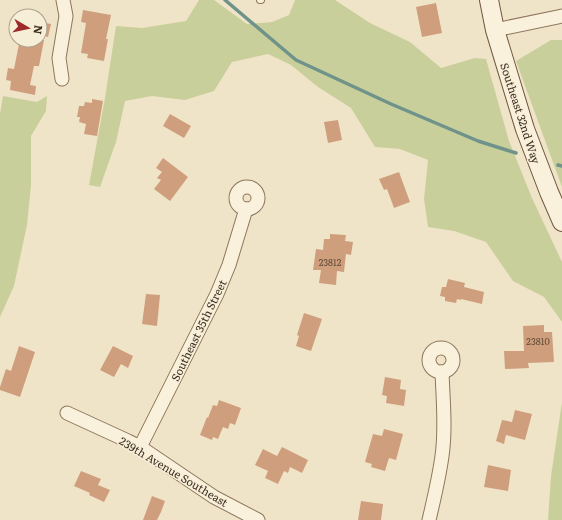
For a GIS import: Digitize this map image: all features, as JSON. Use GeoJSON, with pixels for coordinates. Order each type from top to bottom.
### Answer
{"type":"FeatureCollection","features":[{"type":"Feature","properties":{"kind":"street"},"geometry":{"type":"LineString","coordinates":[[62,79],[59,58],[66,16],[63,0]]}},
{"type":"Feature","properties":{"kind":"street","name":"Southeast 32nd Way"},"geometry":{"type":"LineString","coordinates":[[489,0],[495,30],[524,129],[562,222]]}},
{"type":"Feature","properties":{"kind":"street"},"geometry":{"type":"LineString","coordinates":[[495,30],[562,16]]}},
{"type":"Feature","properties":{"kind":"street","name":"Southeast 35th Street"},"geometry":{"type":"LineString","coordinates":[[140,447],[217,294],[229,265],[246,209]]}},
{"type":"Feature","properties":{"kind":"street"},"geometry":{"type":"LineString","coordinates":[[428,520],[437,484],[442,455],[442,372]]}},
{"type":"Feature","properties":{"kind":"street","name":"239th Avenue Southeast"},"geometry":{"type":"LineString","coordinates":[[67,413],[140,447],[214,497],[258,520]]}},
{"type":"Feature","properties":{"kind":"green space"},"geometry":{"type":"Polygon","coordinates":[[[199,0],[214,0],[247,24],[272,22],[289,15],[295,0],[335,0],[370,23],[410,42],[441,68],[475,58],[486,59],[509,141],[532,198],[562,262],[562,322],[544,297],[513,281],[486,242],[454,231],[428,227],[424,199],[428,160],[400,149],[375,147],[351,108],[318,87],[291,65],[268,54],[232,62],[214,91],[185,100],[152,96],[125,101],[116,142],[100,187],[89,185],[105,98],[116,26],[142,28],[186,21],[199,0]]]}},
{"type":"Feature","properties":{"kind":"green space"},"geometry":{"type":"Polygon","coordinates":[[[551,40],[562,40],[562,187],[516,61],[551,40]]]}},
{"type":"Feature","properties":{"kind":"green space"},"geometry":{"type":"Polygon","coordinates":[[[3,96],[37,102],[47,96],[46,111],[31,136],[31,185],[27,225],[14,286],[0,317],[0,114],[3,96]]]}},
{"type":"Feature","properties":{"kind":"green space"},"geometry":{"type":"Polygon","coordinates":[[[562,402],[562,520],[548,520],[551,476],[562,402]]]}},
{"type":"Feature","properties":{"kind":"building"},"geometry":{"type":"Polygon","coordinates":[[[436,3],[442,33],[422,37],[416,7],[436,3]]]}},
{"type":"Feature","properties":{"kind":"building"},"geometry":{"type":"Polygon","coordinates":[[[83,10],[111,15],[106,39],[108,39],[104,61],[87,58],[88,54],[81,53],[86,23],[81,22],[83,10]]]}},
{"type":"Feature","properties":{"kind":"building"},"geometry":{"type":"Polygon","coordinates":[[[48,23],[51,24],[48,37],[48,23]]]}},
{"type":"Feature","properties":{"kind":"building"},"geometry":{"type":"Polygon","coordinates":[[[18,48],[42,48],[39,66],[34,66],[30,85],[36,86],[35,95],[10,90],[11,81],[6,80],[8,68],[14,69],[18,48]]]}},
{"type":"Feature","properties":{"kind":"building"},"geometry":{"type":"Polygon","coordinates":[[[92,99],[103,101],[97,136],[84,134],[86,124],[79,122],[80,117],[77,117],[79,106],[84,106],[85,102],[92,103],[92,99]]]}},
{"type":"Feature","properties":{"kind":"building"},"geometry":{"type":"Polygon","coordinates":[[[170,114],[191,126],[184,138],[163,126],[170,114]]]}},
{"type":"Feature","properties":{"kind":"building"},"geometry":{"type":"Polygon","coordinates":[[[338,120],[342,140],[328,143],[324,122],[338,120]]]}},
{"type":"Feature","properties":{"kind":"building"},"geometry":{"type":"Polygon","coordinates":[[[163,158],[188,177],[170,201],[154,189],[161,180],[157,178],[162,172],[156,168],[163,158]]]}},
{"type":"Feature","properties":{"kind":"building"},"geometry":{"type":"Polygon","coordinates":[[[399,172],[410,202],[394,208],[387,189],[384,190],[379,179],[399,172]]]}},
{"type":"Feature","properties":{"kind":"building"},"geometry":{"type":"Polygon","coordinates":[[[330,234],[346,235],[345,241],[353,242],[351,255],[346,254],[344,272],[337,271],[336,285],[319,283],[321,270],[313,270],[316,249],[323,250],[324,239],[330,239],[330,234]]]}},
{"type":"Feature","properties":{"kind":"building"},"geometry":{"type":"Polygon","coordinates":[[[448,279],[465,283],[464,287],[484,292],[482,304],[461,299],[457,299],[456,303],[445,301],[445,297],[440,296],[442,287],[446,287],[448,279]]]}},
{"type":"Feature","properties":{"kind":"building"},"geometry":{"type":"Polygon","coordinates":[[[146,294],[160,295],[157,326],[142,324],[146,294]]]}},
{"type":"Feature","properties":{"kind":"building"},"geometry":{"type":"Polygon","coordinates":[[[304,313],[322,319],[311,351],[296,346],[299,336],[297,335],[304,313]]]}},
{"type":"Feature","properties":{"kind":"building"},"geometry":{"type":"Polygon","coordinates":[[[544,325],[544,332],[552,332],[554,362],[528,363],[529,368],[505,369],[504,351],[524,351],[523,326],[544,325]]]}},
{"type":"Feature","properties":{"kind":"building"},"geometry":{"type":"Polygon","coordinates":[[[19,346],[35,352],[20,397],[0,390],[6,369],[11,371],[19,346]]]}},
{"type":"Feature","properties":{"kind":"building"},"geometry":{"type":"Polygon","coordinates":[[[113,346],[133,356],[128,368],[121,364],[114,377],[100,370],[113,346]]]}},
{"type":"Feature","properties":{"kind":"building"},"geometry":{"type":"Polygon","coordinates":[[[385,377],[401,380],[400,389],[406,390],[404,406],[386,403],[387,396],[382,395],[385,377]]]}},
{"type":"Feature","properties":{"kind":"building"},"geometry":{"type":"Polygon","coordinates":[[[219,400],[241,408],[235,425],[230,423],[228,429],[223,427],[218,439],[213,437],[212,440],[200,435],[213,405],[217,406],[219,400]]]}},
{"type":"Feature","properties":{"kind":"building"},"geometry":{"type":"Polygon","coordinates":[[[515,410],[532,414],[525,440],[506,435],[504,444],[496,441],[502,420],[512,422],[515,410]]]}},
{"type":"Feature","properties":{"kind":"building"},"geometry":{"type":"Polygon","coordinates":[[[384,429],[403,434],[396,460],[389,458],[385,471],[371,467],[372,464],[365,462],[373,434],[382,436],[384,429]]]}},
{"type":"Feature","properties":{"kind":"building"},"geometry":{"type":"Polygon","coordinates":[[[282,447],[308,460],[302,473],[290,467],[288,473],[284,471],[278,484],[265,478],[268,471],[255,465],[263,449],[277,456],[282,447]]]}},
{"type":"Feature","properties":{"kind":"building"},"geometry":{"type":"Polygon","coordinates":[[[488,465],[511,470],[508,491],[484,487],[488,465]]]}},
{"type":"Feature","properties":{"kind":"building"},"geometry":{"type":"Polygon","coordinates":[[[81,471],[101,479],[98,485],[110,490],[104,502],[89,495],[90,493],[74,486],[81,471]]]}},
{"type":"Feature","properties":{"kind":"building"},"geometry":{"type":"Polygon","coordinates":[[[152,496],[165,501],[161,512],[157,520],[143,520],[152,496]]]}},
{"type":"Feature","properties":{"kind":"building"},"geometry":{"type":"Polygon","coordinates":[[[361,501],[383,504],[381,520],[358,520],[361,501]]]}},
{"type":"Feature","properties":{"kind":"waterway"},"geometry":{"type":"LineString","coordinates":[[225,0],[296,60],[391,104],[478,141],[516,153]]}},
{"type":"Feature","properties":{"kind":"waterway"},"geometry":{"type":"LineString","coordinates":[[558,165],[562,166]]}}]}
